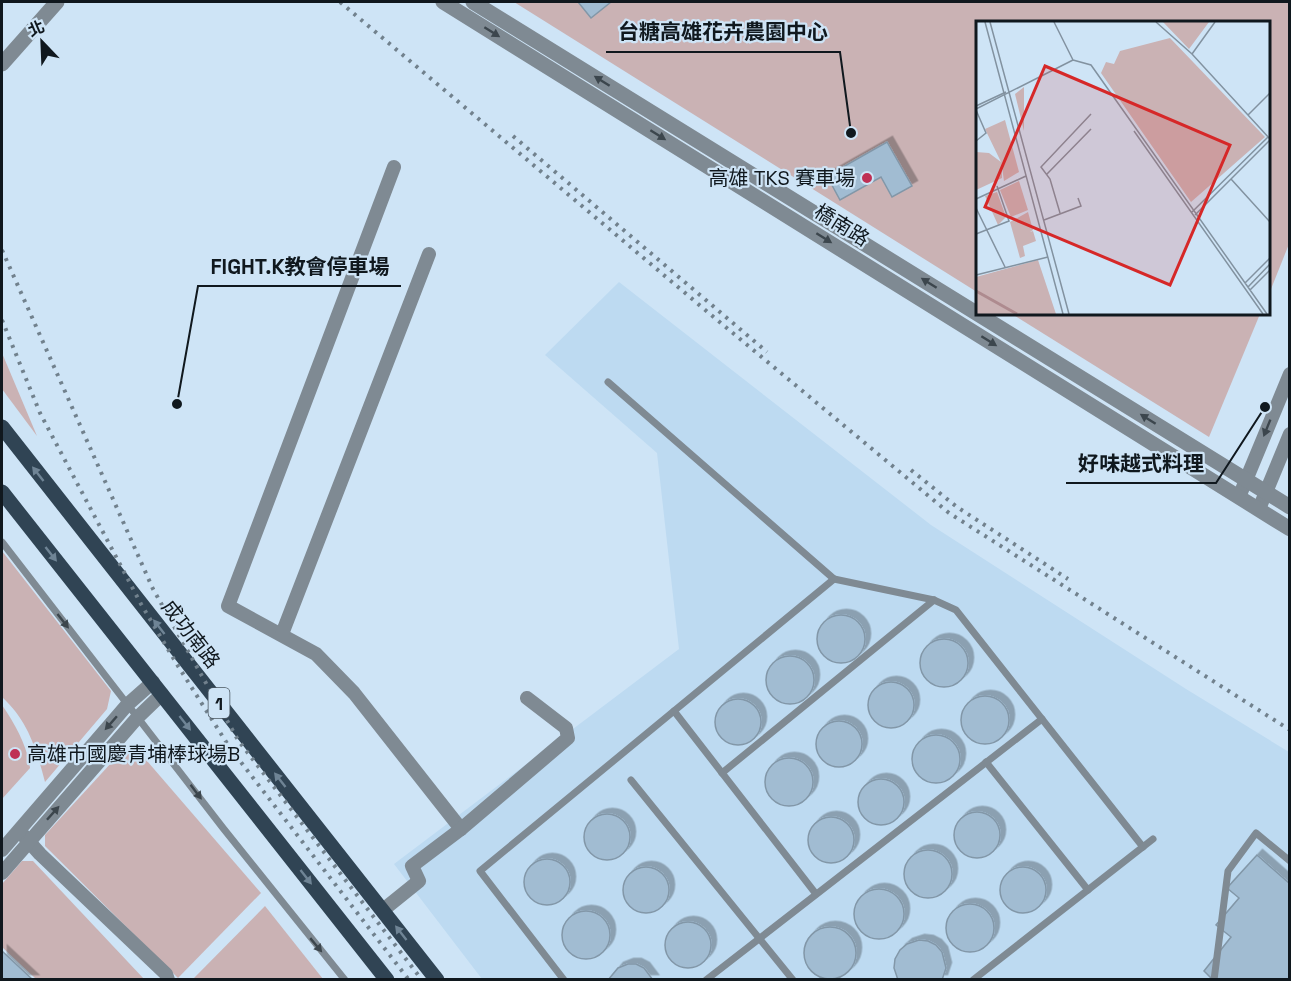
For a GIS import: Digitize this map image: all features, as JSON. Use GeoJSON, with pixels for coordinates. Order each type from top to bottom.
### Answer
{"type":"FeatureCollection","features":[{"type":"Feature","properties":{"kind":"main road","name":"成功南路"},"geometry":{"type":"LineString","coordinates":[[2,427],[437,980]]}},
{"type":"Feature","properties":{"kind":"main road","name":"1"},"geometry":{"type":"LineString","coordinates":[[2,492],[387,980]]}},
{"type":"Feature","properties":{"kind":"street"},"geometry":{"type":"LineString","coordinates":[[2,64],[57,2]]}},
{"type":"Feature","properties":{"kind":"street","name":"橋南路"},"geometry":{"type":"LineString","coordinates":[[443,2],[1290,529]]}},
{"type":"Feature","properties":{"kind":"street","name":"橋南路"},"geometry":{"type":"LineString","coordinates":[[473,2],[976,313]]}},
{"type":"Feature","properties":{"kind":"street"},"geometry":{"type":"LineString","coordinates":[[394,167],[228,606],[316,654],[354,693],[461,829]]}},
{"type":"Feature","properties":{"kind":"street"},"geometry":{"type":"LineString","coordinates":[[282,634],[429,254]]}},
{"type":"Feature","properties":{"kind":"street","name":"橋南路"},"geometry":{"type":"LineString","coordinates":[[980,315],[1290,507]]}},
{"type":"Feature","properties":{"kind":"street"},"geometry":{"type":"LineString","coordinates":[[1239,497],[1290,374]]}},
{"type":"Feature","properties":{"kind":"street"},"geometry":{"type":"LineString","coordinates":[[1259,509],[1290,434]]}},
{"type":"Feature","properties":{"kind":"street"},"geometry":{"type":"LineString","coordinates":[[2,850],[127,705],[157,688]]}},
{"type":"Feature","properties":{"kind":"street"},"geometry":{"type":"LineString","coordinates":[[2,873],[137,718],[157,688]]}},
{"type":"Feature","properties":{"kind":"street"},"geometry":{"type":"LineString","coordinates":[[383,910],[419,881],[412,866],[461,829],[568,738],[566,728],[527,698]]}},
{"type":"Feature","properties":{"kind":"street"},"geometry":{"type":"LineString","coordinates":[[18,831],[166,974],[168,980]]}},
{"type":"Feature","properties":{"kind":"lane"},"geometry":{"type":"LineString","coordinates":[[608,382],[834,579],[934,600],[956,610],[1143,847]]}},
{"type":"Feature","properties":{"kind":"lane"},"geometry":{"type":"LineString","coordinates":[[2,542],[137,718],[345,980]]}},
{"type":"Feature","properties":{"kind":"lane"},"geometry":{"type":"LineString","coordinates":[[564,980],[480,871],[834,579]]}},
{"type":"Feature","properties":{"kind":"lane"},"geometry":{"type":"LineString","coordinates":[[722,773],[934,600]]}},
{"type":"Feature","properties":{"kind":"lane"},"geometry":{"type":"LineString","coordinates":[[674,711],[816,894]]}},
{"type":"Feature","properties":{"kind":"lane"},"geometry":{"type":"LineString","coordinates":[[706,980],[1042,719]]}},
{"type":"Feature","properties":{"kind":"lane"},"geometry":{"type":"LineString","coordinates":[[986,762],[1088,890]]}},
{"type":"Feature","properties":{"kind":"lane"},"geometry":{"type":"LineString","coordinates":[[631,780],[793,980]]}},
{"type":"Feature","properties":{"kind":"lane"},"geometry":{"type":"LineString","coordinates":[[1214,980],[1228,871],[1256,833],[1290,861]]}},
{"type":"Feature","properties":{"kind":"lane"},"geometry":{"type":"LineString","coordinates":[[973,980],[1153,839]]}},
{"type":"Feature","properties":{"kind":"shaded area"},"geometry":{"type":"Polygon","coordinates":[[[514,2],[1289,2],[1289,244],[1270,292],[1270,21],[976,21],[976,291],[514,2]]]}},
{"type":"Feature","properties":{"kind":"shaded area"},"geometry":{"type":"Polygon","coordinates":[[[619,282],[931,525],[1186,689],[1289,752],[1289,979],[482,979],[394,864],[679,649],[657,453],[545,355],[619,282]]]}},
{"type":"Feature","properties":{"kind":"shaded area"},"geometry":{"type":"Polygon","coordinates":[[[1014,315],[1260,315],[1209,437],[1014,315]]]}},
{"type":"Feature","properties":{"kind":"shaded area"},"geometry":{"type":"Polygon","coordinates":[[[2,353],[37,436],[2,389],[2,353]]]}},
{"type":"Feature","properties":{"kind":"shaded area"},"geometry":{"type":"Polygon","coordinates":[[[2,551],[111,691],[107,709],[45,782],[25,725],[2,697],[2,551]]]}},
{"type":"Feature","properties":{"kind":"shaded area","name":"高雄市國慶青埔棒球場B"},"geometry":{"type":"Polygon","coordinates":[[[2,705],[20,735],[30,768],[2,799],[2,705]]]}},
{"type":"Feature","properties":{"kind":"shaded area"},"geometry":{"type":"Polygon","coordinates":[[[135,747],[261,893],[178,978],[45,846],[45,835],[123,750],[135,747]]]}},
{"type":"Feature","properties":{"kind":"shaded area"},"geometry":{"type":"Polygon","coordinates":[[[22,861],[33,861],[144,979],[36,979],[2,947],[2,884],[22,861]]]}},
{"type":"Feature","properties":{"kind":"shaded area"},"geometry":{"type":"Polygon","coordinates":[[[265,906],[323,979],[193,979],[265,906]]]}},
{"type":"Feature","properties":{"kind":"building"},"geometry":{"type":"Polygon","coordinates":[[[578,2],[611,2],[591,18],[578,2]]]}},
{"type":"Feature","properties":{"kind":"building"},"geometry":{"type":"Polygon","coordinates":[[[887,142],[912,186],[892,197],[881,177],[840,200],[827,176],[887,142]]]}},
{"type":"Feature","properties":{"kind":"building"},"geometry":{"type":"Polygon","coordinates":[[[841,615],[858,622],[865,639],[858,656],[841,663],[824,656],[817,639],[824,622],[841,615]]]}},
{"type":"Feature","properties":{"kind":"building"},"geometry":{"type":"Polygon","coordinates":[[[944,639],[961,646],[968,663],[961,680],[944,687],[927,680],[920,663],[927,646],[944,639]]]}},
{"type":"Feature","properties":{"kind":"building"},"geometry":{"type":"Polygon","coordinates":[[[790,656],[807,663],[814,680],[807,697],[790,704],[773,697],[766,680],[773,663],[790,656]]]}},
{"type":"Feature","properties":{"kind":"building"},"geometry":{"type":"Polygon","coordinates":[[[891,682],[900,683],[908,688],[913,696],[913,714],[908,722],[900,727],[891,728],[882,727],[874,722],[869,714],[868,705],[869,696],[874,688],[882,683],[891,682]]]}},
{"type":"Feature","properties":{"kind":"building"},"geometry":{"type":"Polygon","coordinates":[[[985,696],[1002,703],[1009,720],[1002,737],[985,744],[968,737],[961,720],[968,703],[985,696]]]}},
{"type":"Feature","properties":{"kind":"building"},"geometry":{"type":"Polygon","coordinates":[[[738,699],[754,706],[761,722],[754,738],[738,745],[722,738],[715,722],[722,706],[738,699]]]}},
{"type":"Feature","properties":{"kind":"building"},"geometry":{"type":"Polygon","coordinates":[[[839,721],[855,728],[862,744],[855,760],[839,767],[823,760],[816,744],[823,728],[839,721]]]}},
{"type":"Feature","properties":{"kind":"building"},"geometry":{"type":"Polygon","coordinates":[[[936,735],[953,742],[960,759],[953,776],[936,783],[919,776],[912,759],[919,742],[936,735]]]}},
{"type":"Feature","properties":{"kind":"building"},"geometry":{"type":"Polygon","coordinates":[[[789,758],[806,765],[813,782],[806,799],[789,806],[772,799],[765,782],[772,765],[789,758]]]}},
{"type":"Feature","properties":{"kind":"building"},"geometry":{"type":"Polygon","coordinates":[[[881,779],[897,786],[904,802],[897,818],[881,825],[865,818],[858,802],[865,786],[881,779]]]}},
{"type":"Feature","properties":{"kind":"building"},"geometry":{"type":"Polygon","coordinates":[[[977,812],[993,819],[1000,835],[993,851],[977,858],[961,851],[954,835],[961,819],[977,812]]]}},
{"type":"Feature","properties":{"kind":"building"},"geometry":{"type":"Polygon","coordinates":[[[607,814],[623,821],[630,837],[623,853],[607,860],[591,853],[584,837],[591,821],[607,814]]]}},
{"type":"Feature","properties":{"kind":"building"},"geometry":{"type":"Polygon","coordinates":[[[831,817],[840,818],[848,823],[853,831],[853,849],[848,857],[840,862],[831,863],[822,862],[814,857],[809,849],[808,840],[809,831],[814,823],[822,818],[831,817]]]}},
{"type":"Feature","properties":{"kind":"building"},"geometry":{"type":"Polygon","coordinates":[[[923,850],[933,850],[948,860],[952,874],[951,883],[942,894],[933,898],[923,898],[908,888],[904,879],[904,869],[914,854],[923,850]]]}},
{"type":"Feature","properties":{"kind":"building"},"geometry":{"type":"Polygon","coordinates":[[[1257,855],[1290,884],[1290,980],[1213,980],[1204,971],[1231,937],[1216,925],[1239,898],[1227,888],[1257,855]]]}},
{"type":"Feature","properties":{"kind":"building"},"geometry":{"type":"Polygon","coordinates":[[[547,859],[563,866],[570,882],[563,898],[547,905],[531,898],[524,882],[531,866],[547,859]]]}},
{"type":"Feature","properties":{"kind":"building"},"geometry":{"type":"Polygon","coordinates":[[[646,867],[662,874],[669,890],[662,906],[646,913],[630,906],[623,890],[630,874],[646,867]]]}},
{"type":"Feature","properties":{"kind":"building"},"geometry":{"type":"Polygon","coordinates":[[[1023,867],[1032,868],[1040,873],[1045,881],[1045,899],[1040,907],[1032,912],[1023,913],[1014,912],[1006,907],[1001,899],[1000,890],[1001,881],[1006,873],[1014,868],[1023,867]]]}},
{"type":"Feature","properties":{"kind":"building"},"geometry":{"type":"Polygon","coordinates":[[[874,889],[884,889],[897,896],[904,909],[904,919],[897,932],[884,939],[874,939],[865,935],[858,928],[854,919],[854,909],[858,900],[865,893],[874,889]]]}},
{"type":"Feature","properties":{"kind":"building"},"geometry":{"type":"Polygon","coordinates":[[[965,904],[975,904],[987,911],[994,923],[994,933],[987,945],[975,952],[965,952],[950,941],[946,933],[946,923],[957,908],[965,904]]]}},
{"type":"Feature","properties":{"kind":"building"},"geometry":{"type":"Polygon","coordinates":[[[581,911],[591,911],[603,918],[610,930],[610,940],[603,952],[591,959],[581,959],[566,948],[562,940],[562,930],[573,915],[581,911]]]}},
{"type":"Feature","properties":{"kind":"building"},"geometry":{"type":"Polygon","coordinates":[[[688,922],[697,923],[705,928],[710,936],[710,954],[705,962],[697,967],[688,968],[679,967],[671,962],[666,954],[665,945],[666,936],[671,928],[679,923],[688,922]]]}},
{"type":"Feature","properties":{"kind":"building"},"geometry":{"type":"Polygon","coordinates":[[[825,927],[835,927],[849,934],[856,953],[849,972],[835,979],[825,979],[815,975],[808,968],[804,958],[804,948],[808,938],[815,931],[825,927]]]}},
{"type":"Feature","properties":{"kind":"building"},"geometry":{"type":"Polygon","coordinates":[[[919,940],[936,945],[942,952],[946,968],[942,980],[898,980],[894,968],[895,959],[907,944],[919,940]]]}},
{"type":"Feature","properties":{"kind":"building"},"geometry":{"type":"Polygon","coordinates":[[[2,951],[33,980],[2,980],[2,951]]]}},
{"type":"Feature","properties":{"kind":"building"},"geometry":{"type":"Polygon","coordinates":[[[636,964],[644,968],[653,980],[608,980],[618,968],[636,964]]]}},
{"type":"Feature","properties":{"kind":"railway"},"geometry":{"type":"LineString","coordinates":[[340,2],[949,513],[1290,730]]}},
{"type":"Feature","properties":{"kind":"railway"},"geometry":{"type":"LineString","coordinates":[[513,136],[767,352]]}},
{"type":"Feature","properties":{"kind":"railway"},"geometry":{"type":"LineString","coordinates":[[2,250],[153,589],[238,740],[422,980]]}},
{"type":"Feature","properties":{"kind":"railway"},"geometry":{"type":"LineString","coordinates":[[2,320],[40,413],[141,604],[178,666],[230,748],[409,980]]}},
{"type":"Feature","properties":{"kind":"railway"},"geometry":{"type":"LineString","coordinates":[[911,470],[957,507],[1068,579]]}},
{"type":"Feature","properties":{"kind":"place","name":"台糖高雄花卉農園中心"},"geometry":{"type":"Point","coordinates":[851,133]}},
{"type":"Feature","properties":{"kind":"place","name":"高雄 TKS 賽車場"},"geometry":{"type":"Point","coordinates":[867,178]}},
{"type":"Feature","properties":{"kind":"place","name":"FIGHT.K教會停車場"},"geometry":{"type":"Point","coordinates":[177,404]}},
{"type":"Feature","properties":{"kind":"place","name":"好味越式料理"},"geometry":{"type":"Point","coordinates":[1265,407]}},
{"type":"Feature","properties":{"kind":"place","name":"高雄市國慶青埔棒球場B"},"geometry":{"type":"Point","coordinates":[15,754]}}]}
